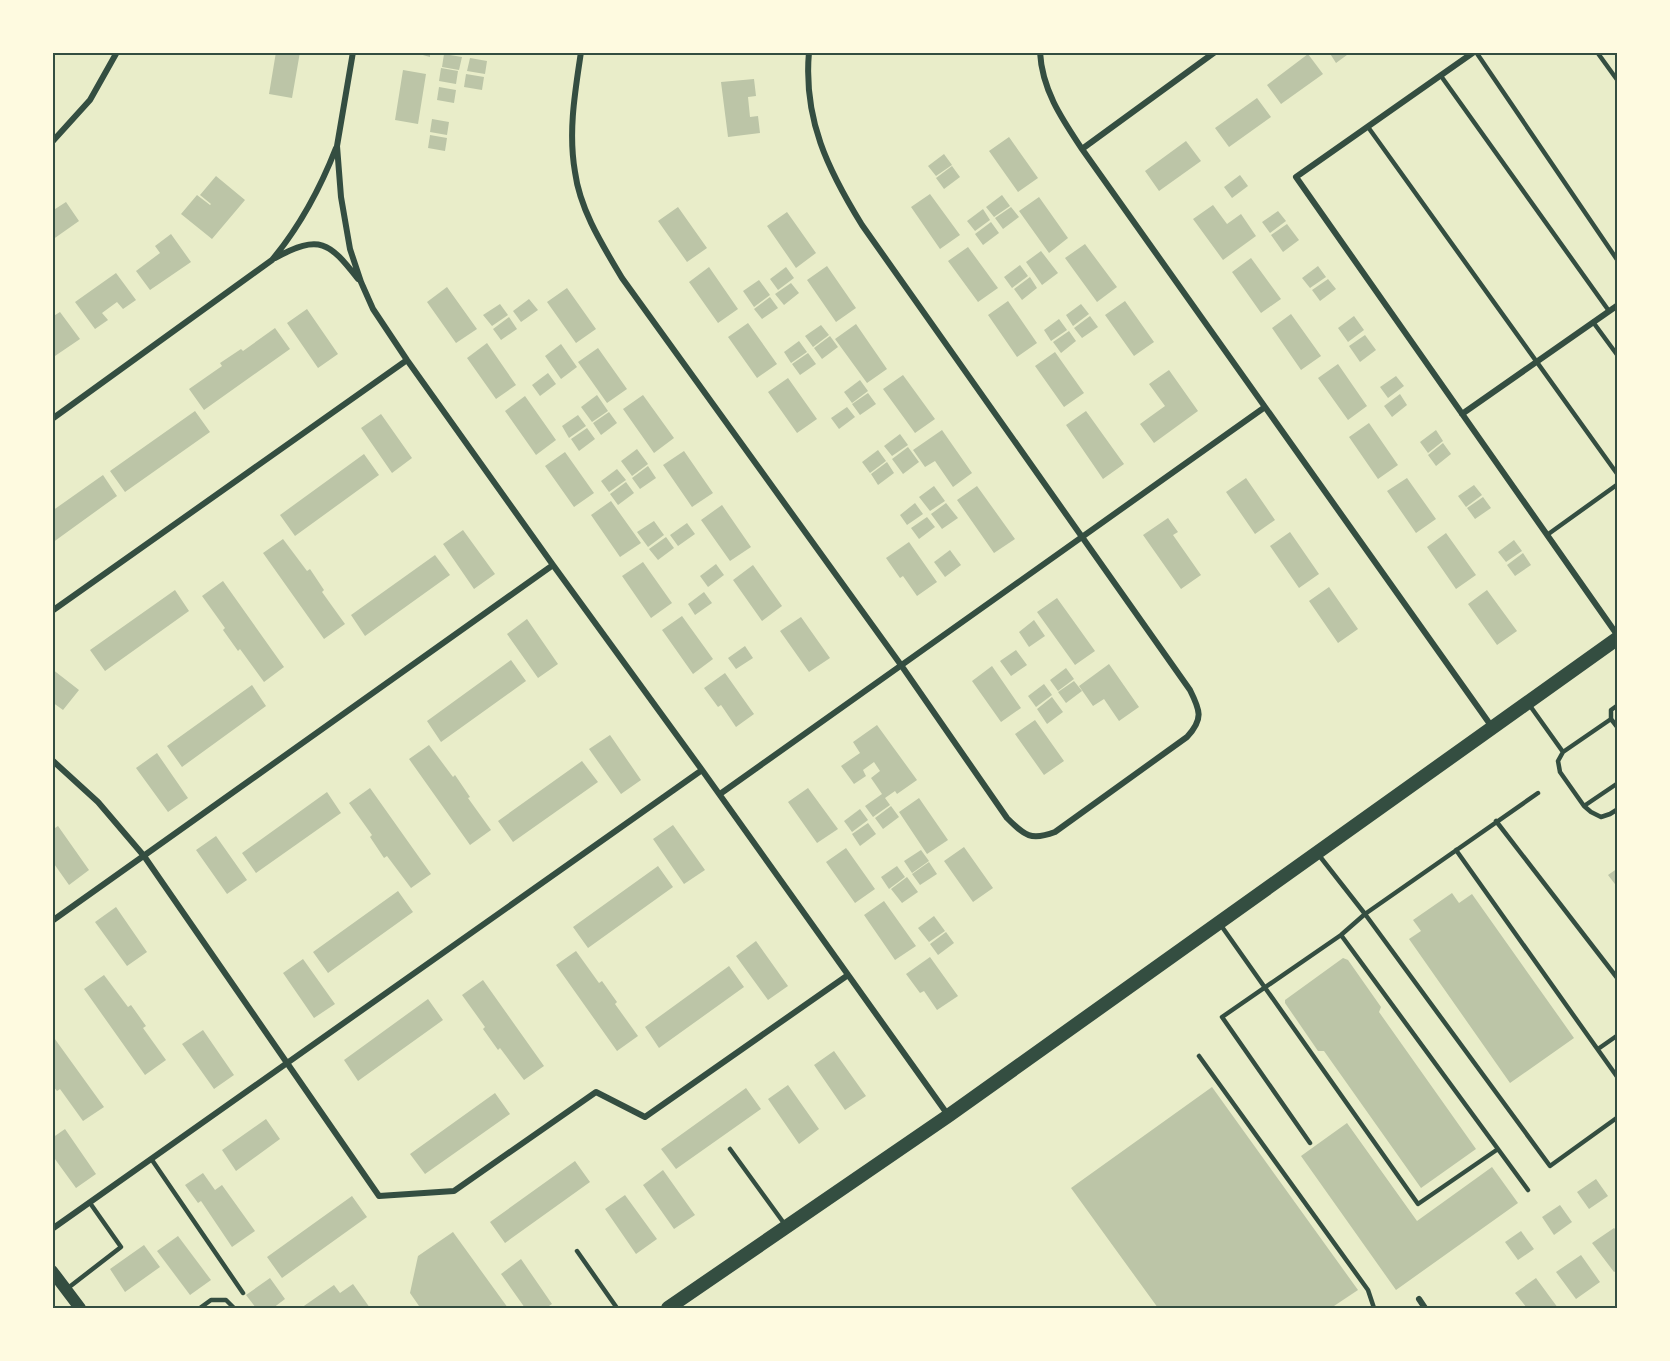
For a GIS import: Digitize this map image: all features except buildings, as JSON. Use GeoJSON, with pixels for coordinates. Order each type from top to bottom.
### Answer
{"type":"FeatureCollection","features":[{"type":"Feature","properties":{"kind":"main road"},"geometry":{"type":"LineString","coordinates":[[668,1308],[948,1116],[1617,637]]}},
{"type":"Feature","properties":{"kind":"main road"},"geometry":{"type":"LineString","coordinates":[[58,1282],[80,1308]]}},
{"type":"Feature","properties":{"kind":"street"},"geometry":{"type":"LineString","coordinates":[[52,142],[90,100],[117,52]]}},
{"type":"Feature","properties":{"kind":"street"},"geometry":{"type":"LineString","coordinates":[[272,260],[293,235],[307,212],[337,146],[353,52]]}},
{"type":"Feature","properties":{"kind":"street"},"geometry":{"type":"LineString","coordinates":[[581,52],[573,101],[572,139],[575,174],[586,208],[602,244],[629,287],[901,665],[1007,818],[1020,831],[1031,837],[1042,837],[1055,832],[1187,737],[1197,727],[1200,717],[1198,706],[1190,690],[843,195],[814,126],[808,96],[809,52]]}},
{"type":"Feature","properties":{"kind":"street"},"geometry":{"type":"LineString","coordinates":[[1040,52],[1040,64],[1047,90],[1058,113],[1082,149],[1492,727]]}},
{"type":"Feature","properties":{"kind":"street"},"geometry":{"type":"LineString","coordinates":[[1082,149],[1215,52]]}},
{"type":"Feature","properties":{"kind":"street"},"geometry":{"type":"LineString","coordinates":[[1475,52],[1296,177],[1617,637]]}},
{"type":"Feature","properties":{"kind":"street"},"geometry":{"type":"LineString","coordinates":[[337,146],[340,197],[350,249],[361,282],[374,309],[407,360],[720,794],[948,1116]]}},
{"type":"Feature","properties":{"kind":"street"},"geometry":{"type":"LineString","coordinates":[[52,419],[272,260],[293,249],[305,244],[327,247],[339,255],[361,282]]}},
{"type":"Feature","properties":{"kind":"street"},"geometry":{"type":"LineString","coordinates":[[1462,414],[1617,305]]}},
{"type":"Feature","properties":{"kind":"street"},"geometry":{"type":"LineString","coordinates":[[52,611],[407,360]]}},
{"type":"Feature","properties":{"kind":"street"},"geometry":{"type":"LineString","coordinates":[[720,794],[1265,407]]}},
{"type":"Feature","properties":{"kind":"street"},"geometry":{"type":"LineString","coordinates":[[52,921],[553,565]]}},
{"type":"Feature","properties":{"kind":"street"},"geometry":{"type":"LineString","coordinates":[[52,760],[98,802],[144,856],[379,1196],[454,1191],[596,1092],[645,1117],[848,975]]}},
{"type":"Feature","properties":{"kind":"street"},"geometry":{"type":"LineString","coordinates":[[52,1229],[702,770]]}},
{"type":"Feature","properties":{"kind":"street"},"geometry":{"type":"LineString","coordinates":[[1419,1299],[1425,1308]]}},
{"type":"Feature","properties":{"kind":"lane"},"geometry":{"type":"LineString","coordinates":[[1475,52],[1617,261]]}},
{"type":"Feature","properties":{"kind":"lane"},"geometry":{"type":"LineString","coordinates":[[1597,52],[1617,81]]}},
{"type":"Feature","properties":{"kind":"lane"},"geometry":{"type":"LineString","coordinates":[[1441,76],[1609,311]]}},
{"type":"Feature","properties":{"kind":"lane"},"geometry":{"type":"LineString","coordinates":[[1368,127],[1617,475]]}},
{"type":"Feature","properties":{"kind":"lane"},"geometry":{"type":"LineString","coordinates":[[1593,322],[1617,356]]}},
{"type":"Feature","properties":{"kind":"lane"},"geometry":{"type":"LineString","coordinates":[[1547,535],[1617,484]]}},
{"type":"Feature","properties":{"kind":"lane"},"geometry":{"type":"LineString","coordinates":[[1527,702],[1563,752]]}},
{"type":"Feature","properties":{"kind":"lane"},"geometry":{"type":"LineString","coordinates":[[1617,705],[1611,710],[1611,719],[1617,728]]}},
{"type":"Feature","properties":{"kind":"lane"},"geometry":{"type":"LineString","coordinates":[[1611,719],[1563,752],[1558,761],[1560,772],[1584,806],[1591,812],[1601,817],[1617,808]]}},
{"type":"Feature","properties":{"kind":"lane"},"geometry":{"type":"LineString","coordinates":[[1584,806],[1617,783]]}},
{"type":"Feature","properties":{"kind":"lane"},"geometry":{"type":"LineString","coordinates":[[1310,1143],[1222,1017],[1341,935],[1365,914],[1538,793]]}},
{"type":"Feature","properties":{"kind":"lane"},"geometry":{"type":"LineString","coordinates":[[1497,821],[1617,979]]}},
{"type":"Feature","properties":{"kind":"lane"},"geometry":{"type":"LineString","coordinates":[[1456,850],[1617,1078]]}},
{"type":"Feature","properties":{"kind":"lane"},"geometry":{"type":"LineString","coordinates":[[1317,852],[1550,1166],[1617,1117]]}},
{"type":"Feature","properties":{"kind":"lane"},"geometry":{"type":"LineString","coordinates":[[1219,922],[1418,1204],[1498,1149]]}},
{"type":"Feature","properties":{"kind":"lane"},"geometry":{"type":"LineString","coordinates":[[1341,935],[1528,1190]]}},
{"type":"Feature","properties":{"kind":"lane"},"geometry":{"type":"LineString","coordinates":[[1598,1049],[1617,1035]]}},
{"type":"Feature","properties":{"kind":"lane"},"geometry":{"type":"LineString","coordinates":[[1199,1056],[1368,1290],[1374,1308]]}},
{"type":"Feature","properties":{"kind":"lane"},"geometry":{"type":"LineString","coordinates":[[730,1149],[787,1228]]}},
{"type":"Feature","properties":{"kind":"lane"},"geometry":{"type":"LineString","coordinates":[[152,1160],[243,1293]]}},
{"type":"Feature","properties":{"kind":"lane"},"geometry":{"type":"LineString","coordinates":[[58,1282],[121,1247],[90,1203]]}},
{"type":"Feature","properties":{"kind":"lane"},"geometry":{"type":"LineString","coordinates":[[577,1251],[617,1308]]}},
{"type":"Feature","properties":{"kind":"lane"},"geometry":{"type":"LineString","coordinates":[[200,1308],[211,1300],[226,1300],[234,1308]]}}]}
